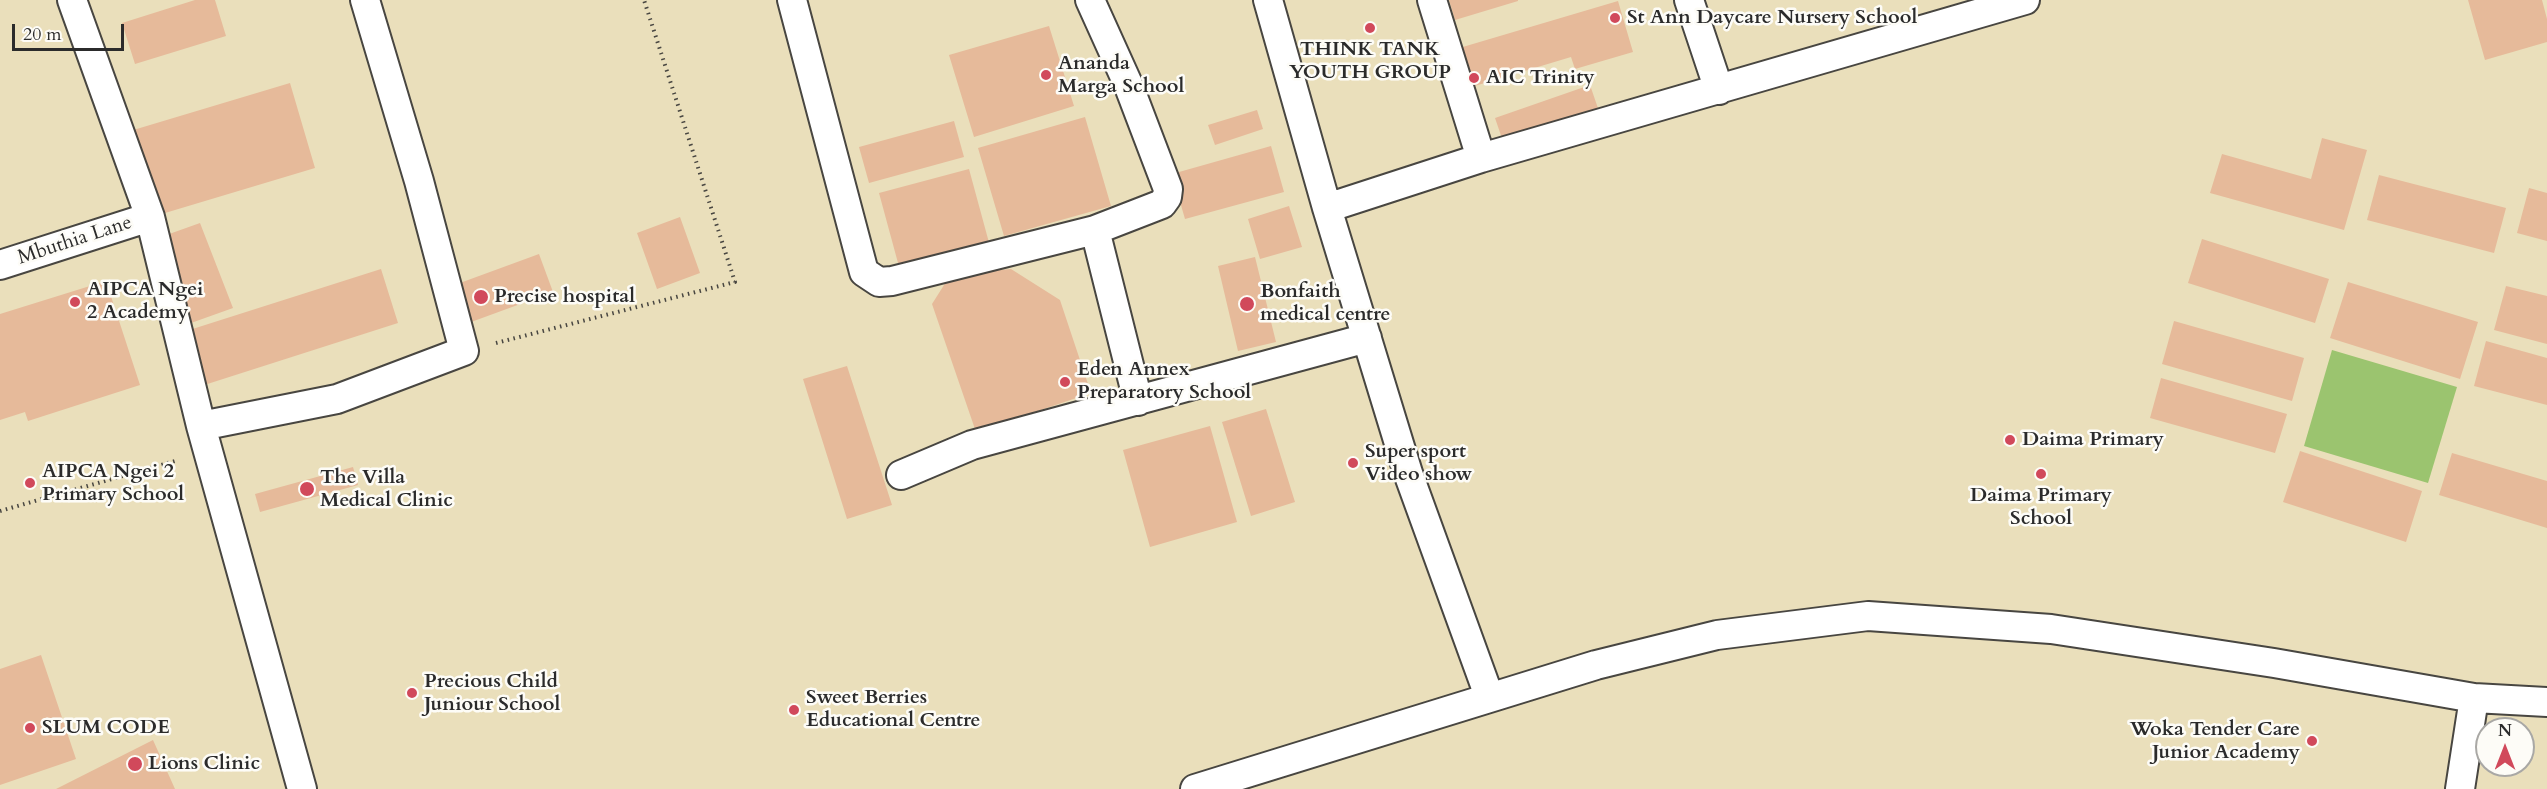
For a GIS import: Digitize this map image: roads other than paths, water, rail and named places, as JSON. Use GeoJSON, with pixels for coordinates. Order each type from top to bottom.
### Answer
{"type":"FeatureCollection","features":[{"type":"Feature","properties":{"kind":"street"},"geometry":{"type":"LineString","coordinates":[[72,0],[150,217],[205,438],[302,789]]}},
{"type":"Feature","properties":{"kind":"street"},"geometry":{"type":"LineString","coordinates":[[205,438],[337,399],[464,351],[419,181],[365,0]]}},
{"type":"Feature","properties":{"kind":"street"},"geometry":{"type":"LineString","coordinates":[[792,0],[864,272],[879,282],[892,281],[1095,230],[1155,208],[1167,197],[1168,189],[1128,84],[1090,0]]}},
{"type":"Feature","properties":{"kind":"street"},"geometry":{"type":"LineString","coordinates":[[1268,0],[1327,208],[1408,473],[1489,696]]}},
{"type":"Feature","properties":{"kind":"street"},"geometry":{"type":"LineString","coordinates":[[1432,0],[1481,158]]}},
{"type":"Feature","properties":{"kind":"street"},"geometry":{"type":"LineString","coordinates":[[1689,0],[1719,90]]}},
{"type":"Feature","properties":{"kind":"street"},"geometry":{"type":"LineString","coordinates":[[1327,208],[1481,158],[1719,90],[1945,12],[2025,0]]}},
{"type":"Feature","properties":{"kind":"street","name":"Mbuthia Lane"},"geometry":{"type":"LineString","coordinates":[[0,265],[150,217]]}},
{"type":"Feature","properties":{"kind":"street"},"geometry":{"type":"LineString","coordinates":[[1095,230],[1138,400]]}},
{"type":"Feature","properties":{"kind":"street"},"geometry":{"type":"LineString","coordinates":[[901,474],[972,445],[1367,338]]}},
{"type":"Feature","properties":{"kind":"street"},"geometry":{"type":"LineString","coordinates":[[1195,789],[1489,696],[1596,665],[1717,635],[1868,616],[2051,629],[2274,663],[2474,698],[2547,702]]}},
{"type":"Feature","properties":{"kind":"street"},"geometry":{"type":"LineString","coordinates":[[2460,789],[2474,698]]}},
{"type":"Feature","properties":{"kind":"place","name":"St Ann Daycare Nursery School"},"geometry":{"type":"Point","coordinates":[1615,18]}},
{"type":"Feature","properties":{"kind":"place","name":"THINK TANK YOUTH GROUP"},"geometry":{"type":"Point","coordinates":[1370,28]}},
{"type":"Feature","properties":{"kind":"place","name":"Ananda Marga School"},"geometry":{"type":"Point","coordinates":[1046,75]}},
{"type":"Feature","properties":{"kind":"place","name":"AIC Trinity"},"geometry":{"type":"Point","coordinates":[1474,78]}},
{"type":"Feature","properties":{"kind":"place","name":"Precise hospital"},"geometry":{"type":"Point","coordinates":[481,297]}},
{"type":"Feature","properties":{"kind":"place","name":"AIPCA Ngei 2 Academy"},"geometry":{"type":"Point","coordinates":[75,302]}},
{"type":"Feature","properties":{"kind":"place","name":"Bonfaith medical centre"},"geometry":{"type":"Point","coordinates":[1247,304]}},
{"type":"Feature","properties":{"kind":"place","name":"Eden Annex Preparatory School"},"geometry":{"type":"Point","coordinates":[1065,382]}},
{"type":"Feature","properties":{"kind":"place","name":"Daima Primary"},"geometry":{"type":"Point","coordinates":[2010,440]}},
{"type":"Feature","properties":{"kind":"place","name":"Super sport Video show"},"geometry":{"type":"Point","coordinates":[1353,463]}},
{"type":"Feature","properties":{"kind":"place","name":"Daima Primary School"},"geometry":{"type":"Point","coordinates":[2041,474]}},
{"type":"Feature","properties":{"kind":"place","name":"AIPCA Ngei 2 Primary School"},"geometry":{"type":"Point","coordinates":[30,483]}},
{"type":"Feature","properties":{"kind":"place","name":"The Villa Medical Clinic"},"geometry":{"type":"Point","coordinates":[307,489]}},
{"type":"Feature","properties":{"kind":"place","name":"Precious Child Juniour School"},"geometry":{"type":"Point","coordinates":[412,693]}},
{"type":"Feature","properties":{"kind":"place","name":"Sweet Berries Educational Centre"},"geometry":{"type":"Point","coordinates":[794,710]}},
{"type":"Feature","properties":{"kind":"place","name":"SLUM CODE"},"geometry":{"type":"Point","coordinates":[30,728]}},
{"type":"Feature","properties":{"kind":"place","name":"Woka Tender Care Junior Academy"},"geometry":{"type":"Point","coordinates":[2312,741]}},
{"type":"Feature","properties":{"kind":"place","name":"Lions Clinic"},"geometry":{"type":"Point","coordinates":[135,764]}}]}
